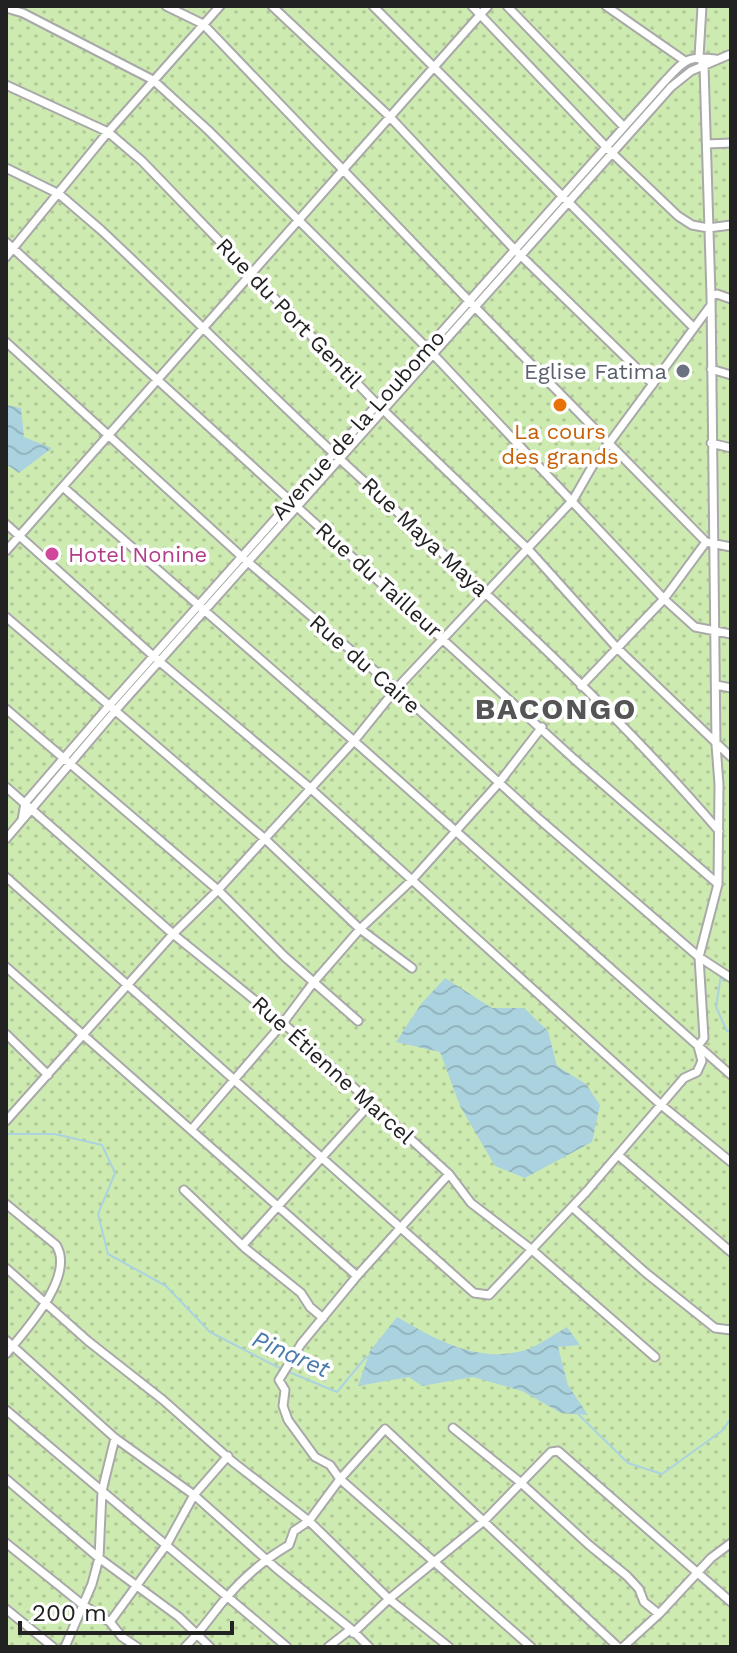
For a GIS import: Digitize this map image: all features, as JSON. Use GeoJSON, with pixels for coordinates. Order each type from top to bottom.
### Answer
{"type":"FeatureCollection","features":[{"type":"Feature","properties":{"kind":"street"},"geometry":{"type":"LineString","coordinates":[[166,6],[203,24],[610,445],[710,543],[731,547]]}},
{"type":"Feature","properties":{"kind":"street"},"geometry":{"type":"LineString","coordinates":[[6,257],[108,132],[220,6]]}},
{"type":"Feature","properties":{"kind":"street"},"geometry":{"type":"LineString","coordinates":[[272,6],[389,116],[517,252],[653,384]]}},
{"type":"Feature","properties":{"kind":"street"},"geometry":{"type":"LineString","coordinates":[[373,6],[694,328]]}},
{"type":"Feature","properties":{"kind":"street"},"geometry":{"type":"LineString","coordinates":[[472,6],[678,216],[692,225],[708,228],[731,225]]}},
{"type":"Feature","properties":{"kind":"street"},"geometry":{"type":"LineString","coordinates":[[6,551],[206,329],[488,6]]}},
{"type":"Feature","properties":{"kind":"street"},"geometry":{"type":"LineString","coordinates":[[507,6],[624,127]]}},
{"type":"Feature","properties":{"kind":"street"},"geometry":{"type":"LineString","coordinates":[[606,6],[685,61],[699,57],[715,59],[731,54]]}},
{"type":"Feature","properties":{"kind":"street"},"geometry":{"type":"LineString","coordinates":[[698,1046],[704,1038],[699,957],[718,884],[719,831],[710,543],[713,298],[704,66],[699,57],[702,6]]}},
{"type":"Feature","properties":{"kind":"street"},"geometry":{"type":"LineString","coordinates":[[6,8],[25,9],[153,80],[429,351],[664,599],[695,627],[731,634]]}},
{"type":"Feature","properties":{"kind":"street","name":"Avenue de la Loubomo"},"geometry":{"type":"LineString","coordinates":[[28,806],[157,659],[249,563],[340,459],[380,407],[609,149],[686,74],[715,59]]}},
{"type":"Feature","properties":{"kind":"street","name":"Avenue de la Loubomo"},"geometry":{"type":"LineString","coordinates":[[609,149],[624,127],[685,61]]}},
{"type":"Feature","properties":{"kind":"street","name":"Rue du Port Gentil"},"geometry":{"type":"LineString","coordinates":[[6,85],[108,132],[142,161],[380,407],[528,549],[618,649],[731,757]]}},
{"type":"Feature","properties":{"kind":"street"},"geometry":{"type":"LineString","coordinates":[[707,144],[731,143]]}},
{"type":"Feature","properties":{"kind":"street","name":"Rue Maya Maya"},"geometry":{"type":"LineString","coordinates":[[6,168],[59,194],[101,230],[333,453],[487,593],[719,831]]}},
{"type":"Feature","properties":{"kind":"street","name":"Rue du Tailleur"},"geometry":{"type":"LineString","coordinates":[[6,242],[574,759],[718,884]]}},
{"type":"Feature","properties":{"kind":"street"},"geometry":{"type":"LineString","coordinates":[[6,1121],[173,934],[218,890],[354,741],[396,689],[573,500],[593,465],[713,298],[731,290]]}},
{"type":"Feature","properties":{"kind":"street"},"geometry":{"type":"LineString","coordinates":[[713,298],[731,299]]}},
{"type":"Feature","properties":{"kind":"street","name":"Rue du Caire"},"geometry":{"type":"LineString","coordinates":[[6,342],[241,556],[396,689],[498,784],[699,957],[731,978]]}},
{"type":"Feature","properties":{"kind":"street"},"geometry":{"type":"LineString","coordinates":[[711,369],[731,375]]}},
{"type":"Feature","properties":{"kind":"street","name":"Avenue de la Loubomo"},"geometry":{"type":"LineString","coordinates":[[157,659],[197,606],[241,556],[333,453],[380,407]]}},
{"type":"Feature","properties":{"kind":"street"},"geometry":{"type":"LineString","coordinates":[[711,443],[731,448]]}},
{"type":"Feature","properties":{"kind":"street"},"geometry":{"type":"LineString","coordinates":[[63,487],[731,1075]]}},
{"type":"Feature","properties":{"kind":"street"},"geometry":{"type":"LineString","coordinates":[[6,524],[157,659],[310,788],[660,1104],[731,1162]]}},
{"type":"Feature","properties":{"kind":"street"},"geometry":{"type":"LineString","coordinates":[[581,686],[664,599],[710,543]]}},
{"type":"Feature","properties":{"kind":"street"},"geometry":{"type":"LineString","coordinates":[[6,617],[265,839],[360,929],[412,968]]}},
{"type":"Feature","properties":{"kind":"street"},"geometry":{"type":"LineString","coordinates":[[716,685],[731,688]]}},
{"type":"Feature","properties":{"kind":"street"},"geometry":{"type":"LineString","coordinates":[[6,709],[218,890],[313,983],[358,1021]]}},
{"type":"Feature","properties":{"kind":"street"},"geometry":{"type":"LineString","coordinates":[[191,1130],[360,929],[412,880],[498,784],[542,727]]}},
{"type":"Feature","properties":{"kind":"street","name":"Rue Étienne Marcel"},"geometry":{"type":"LineString","coordinates":[[6,787],[173,934],[283,1023],[449,1174],[471,1203],[531,1249],[655,1357]]}},
{"type":"Feature","properties":{"kind":"street"},"geometry":{"type":"LineString","coordinates":[[6,839],[22,821],[28,806]]}},
{"type":"Feature","properties":{"kind":"street"},"geometry":{"type":"LineString","coordinates":[[6,877],[401,1229],[474,1293],[482,1296],[489,1295],[572,1207],[684,1078],[697,1072],[702,1061],[698,1046]]}},
{"type":"Feature","properties":{"kind":"street"},"geometry":{"type":"LineString","coordinates":[[6,967],[357,1276]]}},
{"type":"Feature","properties":{"kind":"street"},"geometry":{"type":"LineString","coordinates":[[6,1034],[48,1075]]}},
{"type":"Feature","properties":{"kind":"street"},"geometry":{"type":"LineString","coordinates":[[243,1245],[371,1103]]}},
{"type":"Feature","properties":{"kind":"street"},"geometry":{"type":"LineString","coordinates":[[618,1155],[731,1252]]}},
{"type":"Feature","properties":{"kind":"street"},"geometry":{"type":"LineString","coordinates":[[449,1174],[357,1276],[288,1363],[279,1380],[285,1390],[283,1406],[288,1420],[315,1457],[330,1465],[340,1479],[531,1647]]}},
{"type":"Feature","properties":{"kind":"street"},"geometry":{"type":"LineString","coordinates":[[184,1190],[289,1286],[301,1293],[310,1307],[323,1318]]}},
{"type":"Feature","properties":{"kind":"street"},"geometry":{"type":"LineString","coordinates":[[6,1204],[60,1251],[61,1273],[46,1301],[10,1342],[6,1354]]}},
{"type":"Feature","properties":{"kind":"street"},"geometry":{"type":"LineString","coordinates":[[572,1207],[704,1320],[715,1328],[730,1330]]}},
{"type":"Feature","properties":{"kind":"street"},"geometry":{"type":"LineString","coordinates":[[6,1268],[88,1341],[309,1521],[389,1599],[449,1647]]}},
{"type":"Feature","properties":{"kind":"street"},"geometry":{"type":"LineString","coordinates":[[10,1342],[66,1397],[115,1438],[194,1495],[369,1647]]}},
{"type":"Feature","properties":{"kind":"street"},"geometry":{"type":"LineString","coordinates":[[6,1410],[287,1647]]}},
{"type":"Feature","properties":{"kind":"street"},"geometry":{"type":"LineString","coordinates":[[453,1428],[627,1576],[639,1589],[644,1602],[659,1614]]}},
{"type":"Feature","properties":{"kind":"street"},"geometry":{"type":"LineString","coordinates":[[185,1647],[226,1597],[267,1558],[289,1545],[294,1531],[309,1521],[340,1479],[385,1429],[621,1647],[659,1614],[711,1558],[731,1543]]}},
{"type":"Feature","properties":{"kind":"street"},"geometry":{"type":"LineString","coordinates":[[65,1647],[99,1558],[102,1491],[115,1438]]}},
{"type":"Feature","properties":{"kind":"street"},"geometry":{"type":"LineString","coordinates":[[328,1647],[352,1631],[485,1520],[551,1452],[558,1451],[731,1602]]}},
{"type":"Feature","properties":{"kind":"street"},"geometry":{"type":"LineString","coordinates":[[110,1622],[167,1544],[194,1495],[228,1456]]}},
{"type":"Feature","properties":{"kind":"street"},"geometry":{"type":"LineString","coordinates":[[6,1479],[99,1558],[179,1617],[210,1647]]}},
{"type":"Feature","properties":{"kind":"street"},"geometry":{"type":"LineString","coordinates":[[6,1543],[83,1605],[110,1622],[122,1637],[137,1647]]}},
{"type":"Feature","properties":{"kind":"street"},"geometry":{"type":"LineString","coordinates":[[6,1609],[53,1647]]}},
{"type":"Feature","properties":{"kind":"green space"},"geometry":{"type":"Polygon","coordinates":[[[6,6],[731,6],[731,1647],[6,1647],[6,6]]]}},
{"type":"Feature","properties":{"kind":"water"},"geometry":{"type":"Polygon","coordinates":[[[6,405],[21,408],[24,437],[52,448],[19,473],[6,464],[6,405]]]}},
{"type":"Feature","properties":{"kind":"water"},"geometry":{"type":"Polygon","coordinates":[[[445,978],[492,1008],[524,1008],[548,1031],[557,1066],[586,1084],[600,1105],[592,1142],[525,1178],[495,1166],[460,1106],[440,1052],[396,1042],[421,1004],[445,978]]]}},
{"type":"Feature","properties":{"kind":"water"},"geometry":{"type":"Polygon","coordinates":[[[397,1317],[441,1341],[488,1354],[528,1349],[567,1327],[580,1345],[558,1347],[568,1385],[588,1415],[561,1413],[522,1391],[473,1377],[422,1386],[409,1377],[358,1386],[370,1351],[397,1317]]]}},
{"type":"Feature","properties":{"kind":"waterway","name":"Pinaret"},"geometry":{"type":"LineString","coordinates":[[721,975],[716,1007],[727,1031],[731,1032]]}},
{"type":"Feature","properties":{"kind":"waterway","name":"Pinaret"},"geometry":{"type":"LineString","coordinates":[[6,1134],[55,1134],[102,1145],[115,1173],[98,1214],[108,1254],[166,1286],[210,1332],[283,1370]]}},
{"type":"Feature","properties":{"kind":"waterway","name":"Pinaret"},"geometry":{"type":"LineString","coordinates":[[289,1372],[337,1392],[366,1357],[370,1357]]}},
{"type":"Feature","properties":{"kind":"waterway","name":"Pinaret"},"geometry":{"type":"LineString","coordinates":[[579,1415],[628,1463],[662,1474],[723,1430],[731,1418]]}},
{"type":"Feature","properties":{"kind":"place","name":"Eglise Fatima"},"geometry":{"type":"Point","coordinates":[683,371]}},
{"type":"Feature","properties":{"kind":"place","name":"La cours des grands"},"geometry":{"type":"Point","coordinates":[560,405]}},
{"type":"Feature","properties":{"kind":"place","name":"Hotel Nonine"},"geometry":{"type":"Point","coordinates":[52,554]}},
{"type":"Feature","properties":{"kind":"district","name":"BACONGO"},"geometry":{"type":"Point","coordinates":[556,708]}}]}
